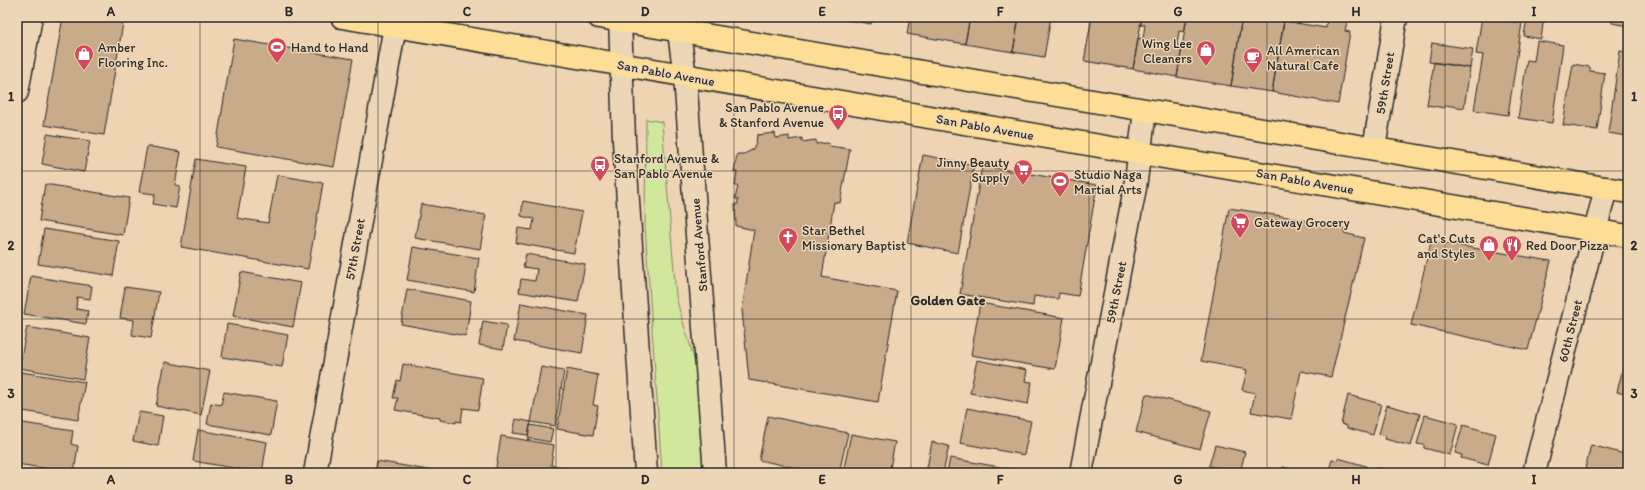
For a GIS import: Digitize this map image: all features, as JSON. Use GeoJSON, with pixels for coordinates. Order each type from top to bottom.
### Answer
{"type":"FeatureCollection","features":[{"type":"Feature","properties":{"kind":"main road","name":"San Pablo Avenue"},"geometry":{"type":"LineString","coordinates":[[342,17],[620,64],[685,77],[1628,236]]}},
{"type":"Feature","properties":{"kind":"main road"},"geometry":{"type":"LineString","coordinates":[[599,17],[678,24],[1145,111],[1374,148],[1628,192]]}},
{"type":"Feature","properties":{"kind":"street"},"geometry":{"type":"LineString","coordinates":[[17,92],[31,17]]}},
{"type":"Feature","properties":{"kind":"street","name":"59th Street"},"geometry":{"type":"LineString","coordinates":[[1374,148],[1396,17]]}},
{"type":"Feature","properties":{"kind":"street"},"geometry":{"type":"LineString","coordinates":[[620,19],[620,64],[624,141],[646,473]]}},
{"type":"Feature","properties":{"kind":"street","name":"Stanford Avenue"},"geometry":{"type":"LineString","coordinates":[[678,24],[685,77],[715,473]]}},
{"type":"Feature","properties":{"kind":"street","name":"57th Street"},"geometry":{"type":"LineString","coordinates":[[316,473],[395,26]]}},
{"type":"Feature","properties":{"kind":"street","name":"59th Street"},"geometry":{"type":"LineString","coordinates":[[1081,473],[1134,196],[1145,111]]}},
{"type":"Feature","properties":{"kind":"street","name":"60th Street"},"geometry":{"type":"LineString","coordinates":[[1534,473],[1606,188]]}},
{"type":"Feature","properties":{"kind":"green space"},"geometry":{"type":"Polygon","coordinates":[[[646,119],[662,122],[676,296],[694,358],[700,391],[705,473],[662,473],[645,226],[646,119]]]}},
{"type":"Feature","properties":{"kind":"building","name":"Amber Flooring Inc."},"geometry":{"type":"Polygon","coordinates":[[[63,17],[124,17],[104,135],[44,125],[63,17]]]}},
{"type":"Feature","properties":{"kind":"building"},"geometry":{"type":"Polygon","coordinates":[[[832,17],[873,17],[871,24],[832,17]]]}},
{"type":"Feature","properties":{"kind":"building"},"geometry":{"type":"Polygon","coordinates":[[[910,17],[970,17],[965,44],[907,34],[910,17]]]}},
{"type":"Feature","properties":{"kind":"building"},"geometry":{"type":"Polygon","coordinates":[[[970,17],[1019,17],[1013,52],[965,44],[970,17]]]}},
{"type":"Feature","properties":{"kind":"building"},"geometry":{"type":"Polygon","coordinates":[[[1019,17],[1051,17],[1044,57],[1013,52],[1019,17]]]}},
{"type":"Feature","properties":{"kind":"building"},"geometry":{"type":"Polygon","coordinates":[[[1092,17],[1142,17],[1133,69],[1084,61],[1092,17]]]}},
{"type":"Feature","properties":{"kind":"building"},"geometry":{"type":"Polygon","coordinates":[[[1142,17],[1187,17],[1184,32],[1179,31],[1177,45],[1182,46],[1177,77],[1133,69],[1138,38],[1143,39],[1145,25],[1140,25],[1142,17]]]}},
{"type":"Feature","properties":{"kind":"building"},"geometry":{"type":"Polygon","coordinates":[[[1187,17],[1242,17],[1231,86],[1177,77],[1187,17]]]}},
{"type":"Feature","properties":{"kind":"building"},"geometry":{"type":"Polygon","coordinates":[[[1242,17],[1259,17],[1284,21],[1272,92],[1231,86],[1242,17]]]}},
{"type":"Feature","properties":{"kind":"building"},"geometry":{"type":"Polygon","coordinates":[[[1327,17],[1348,17],[1345,31],[1350,32],[1338,104],[1272,92],[1284,21],[1326,28],[1327,17]]]}},
{"type":"Feature","properties":{"kind":"building"},"geometry":{"type":"Polygon","coordinates":[[[1482,17],[1522,23],[1508,115],[1474,110],[1483,55],[1476,54],[1482,17]]]}},
{"type":"Feature","properties":{"kind":"building"},"geometry":{"type":"Polygon","coordinates":[[[1527,17],[1544,17],[1541,39],[1524,36],[1527,17]]]}},
{"type":"Feature","properties":{"kind":"building"},"geometry":{"type":"Polygon","coordinates":[[[1612,17],[1628,17],[1628,26],[1612,23],[1612,17]]]}},
{"type":"Feature","properties":{"kind":"building"},"geometry":{"type":"Polygon","coordinates":[[[234,39],[353,59],[334,167],[216,147],[234,39]]]}},
{"type":"Feature","properties":{"kind":"building"},"geometry":{"type":"Polygon","coordinates":[[[1537,41],[1563,45],[1552,123],[1518,118],[1527,60],[1534,61],[1537,41]]]}},
{"type":"Feature","properties":{"kind":"building"},"geometry":{"type":"Polygon","coordinates":[[[1432,43],[1473,49],[1470,68],[1429,62],[1432,43]]]}},
{"type":"Feature","properties":{"kind":"building"},"geometry":{"type":"Polygon","coordinates":[[[1620,51],[1628,52],[1627,136],[1608,133],[1620,51]]]}},
{"type":"Feature","properties":{"kind":"building"},"geometry":{"type":"Polygon","coordinates":[[[1434,62],[1470,68],[1464,108],[1445,105],[1445,108],[1427,105],[1434,62]]]}},
{"type":"Feature","properties":{"kind":"building"},"geometry":{"type":"Polygon","coordinates":[[[1573,64],[1590,67],[1590,71],[1605,73],[1597,130],[1563,125],[1573,64]]]}},
{"type":"Feature","properties":{"kind":"building","name":"Star Bethel Missionary Baptist"},"geometry":{"type":"Polygon","coordinates":[[[775,133],[776,138],[789,136],[789,140],[802,138],[802,142],[816,140],[816,144],[828,143],[829,146],[850,149],[840,203],[834,202],[822,277],[897,291],[878,402],[749,380],[742,310],[754,230],[736,226],[735,204],[738,204],[738,199],[735,199],[738,186],[735,186],[737,172],[734,172],[737,154],[744,154],[752,150],[756,143],[757,135],[775,133]]]}},
{"type":"Feature","properties":{"kind":"building"},"geometry":{"type":"Polygon","coordinates":[[[47,134],[90,141],[84,172],[42,164],[47,134]]]}},
{"type":"Feature","properties":{"kind":"building"},"geometry":{"type":"Polygon","coordinates":[[[147,146],[181,152],[175,185],[180,186],[176,208],[153,204],[155,194],[139,192],[147,146]]]}},
{"type":"Feature","properties":{"kind":"building"},"geometry":{"type":"Polygon","coordinates":[[[923,155],[974,165],[958,253],[907,243],[923,155]]]}},
{"type":"Feature","properties":{"kind":"building"},"geometry":{"type":"Polygon","coordinates":[[[196,159],[246,167],[237,218],[268,223],[277,175],[323,183],[308,269],[181,247],[196,159]]]}},
{"type":"Feature","properties":{"kind":"building"},"geometry":{"type":"Polygon","coordinates":[[[982,166],[1097,185],[1078,296],[1059,293],[1058,299],[1034,296],[1033,306],[960,294],[982,166]]]}},
{"type":"Feature","properties":{"kind":"building"},"geometry":{"type":"Polygon","coordinates":[[[45,184],[129,198],[123,235],[39,221],[45,184]]]}},
{"type":"Feature","properties":{"kind":"building"},"geometry":{"type":"Polygon","coordinates":[[[523,201],[582,212],[574,253],[516,243],[518,228],[532,230],[534,219],[521,216],[523,201]]]}},
{"type":"Feature","properties":{"kind":"building"},"geometry":{"type":"Polygon","coordinates":[[[421,204],[486,215],[480,249],[415,238],[421,204]]]}},
{"type":"Feature","properties":{"kind":"building"},"geometry":{"type":"Polygon","coordinates":[[[1229,208],[1288,217],[1345,229],[1344,233],[1364,238],[1331,377],[1301,371],[1291,419],[1251,412],[1255,393],[1242,390],[1247,370],[1201,361],[1229,208]]]}},
{"type":"Feature","properties":{"kind":"building"},"geometry":{"type":"Polygon","coordinates":[[[44,229],[119,241],[113,276],[38,264],[44,229]]]}},
{"type":"Feature","properties":{"kind":"building"},"geometry":{"type":"Polygon","coordinates":[[[1431,241],[1551,261],[1528,350],[1411,325],[1431,241]]]}},
{"type":"Feature","properties":{"kind":"building"},"geometry":{"type":"Polygon","coordinates":[[[413,247],[479,258],[474,292],[407,280],[413,247]]]}},
{"type":"Feature","properties":{"kind":"building"},"geometry":{"type":"Polygon","coordinates":[[[526,254],[585,264],[578,302],[519,292],[521,279],[535,281],[537,269],[523,267],[526,254]]]}},
{"type":"Feature","properties":{"kind":"building"},"geometry":{"type":"Polygon","coordinates":[[[241,272],[301,283],[293,327],[233,316],[241,272]]]}},
{"type":"Feature","properties":{"kind":"building"},"geometry":{"type":"Polygon","coordinates":[[[31,276],[92,286],[90,299],[77,297],[76,309],[88,311],[86,324],[24,314],[31,276]]]}},
{"type":"Feature","properties":{"kind":"building"},"geometry":{"type":"Polygon","coordinates":[[[125,287],[159,292],[151,338],[132,335],[134,320],[120,318],[125,287]]]}},
{"type":"Feature","properties":{"kind":"building"},"geometry":{"type":"Polygon","coordinates":[[[407,289],[471,301],[466,336],[401,324],[407,289]]]}},
{"type":"Feature","properties":{"kind":"building"},"geometry":{"type":"Polygon","coordinates":[[[521,303],[588,315],[582,353],[514,341],[521,303]]]}},
{"type":"Feature","properties":{"kind":"building"},"geometry":{"type":"Polygon","coordinates":[[[980,303],[1064,318],[1055,369],[971,355],[980,303]]]}},
{"type":"Feature","properties":{"kind":"building"},"geometry":{"type":"Polygon","coordinates":[[[483,321],[507,325],[503,349],[479,345],[483,321]]]}},
{"type":"Feature","properties":{"kind":"building"},"geometry":{"type":"Polygon","coordinates":[[[227,324],[288,335],[282,367],[222,357],[227,324]]]}},
{"type":"Feature","properties":{"kind":"building"},"geometry":{"type":"Polygon","coordinates":[[[27,327],[90,338],[83,379],[19,368],[27,327]]]}},
{"type":"Feature","properties":{"kind":"building"},"geometry":{"type":"Polygon","coordinates":[[[1628,348],[1628,395],[1617,392],[1628,348]]]}},
{"type":"Feature","properties":{"kind":"building"},"geometry":{"type":"Polygon","coordinates":[[[977,360],[1027,370],[1025,381],[1032,382],[1028,404],[970,393],[977,360]]]}},
{"type":"Feature","properties":{"kind":"building"},"geometry":{"type":"Polygon","coordinates":[[[165,362],[210,371],[201,415],[156,406],[165,362]]]}},
{"type":"Feature","properties":{"kind":"building"},"geometry":{"type":"Polygon","coordinates":[[[403,364],[483,378],[478,410],[463,408],[461,422],[456,421],[456,423],[440,420],[440,418],[395,410],[398,398],[393,398],[397,380],[400,381],[403,364]]]}},
{"type":"Feature","properties":{"kind":"building"},"geometry":{"type":"Polygon","coordinates":[[[541,367],[564,371],[555,426],[531,422],[541,367]]]}},
{"type":"Feature","properties":{"kind":"building"},"geometry":{"type":"Polygon","coordinates":[[[567,369],[598,375],[593,405],[598,406],[593,435],[557,429],[567,369]]]}},
{"type":"Feature","properties":{"kind":"building"},"geometry":{"type":"Polygon","coordinates":[[[21,372],[85,382],[78,420],[17,410],[17,379],[19,379],[21,372]]]}},
{"type":"Feature","properties":{"kind":"building"},"geometry":{"type":"Polygon","coordinates":[[[224,392],[277,401],[271,435],[207,424],[211,403],[221,405],[224,392]]]}},
{"type":"Feature","properties":{"kind":"building"},"geometry":{"type":"Polygon","coordinates":[[[1146,394],[1211,411],[1200,449],[1136,432],[1146,394]]]}},
{"type":"Feature","properties":{"kind":"building"},"geometry":{"type":"Polygon","coordinates":[[[1348,395],[1381,404],[1373,435],[1347,428],[1347,426],[1341,424],[1348,395]]]}},
{"type":"Feature","properties":{"kind":"building"},"geometry":{"type":"Polygon","coordinates":[[[1387,405],[1420,414],[1411,446],[1385,439],[1386,436],[1379,434],[1387,405]]]}},
{"type":"Feature","properties":{"kind":"building"},"geometry":{"type":"Polygon","coordinates":[[[967,408],[1031,421],[1024,455],[960,443],[967,408]]]}},
{"type":"Feature","properties":{"kind":"building"},"geometry":{"type":"Polygon","coordinates":[[[139,412],[163,416],[158,446],[133,441],[139,412]]]}},
{"type":"Feature","properties":{"kind":"building"},"geometry":{"type":"Polygon","coordinates":[[[1425,415],[1458,424],[1450,455],[1424,448],[1424,445],[1417,444],[1425,415]]]}},
{"type":"Feature","properties":{"kind":"building"},"geometry":{"type":"Polygon","coordinates":[[[768,416],[848,433],[839,473],[819,473],[759,460],[768,416]]]}},
{"type":"Feature","properties":{"kind":"building"},"geometry":{"type":"Polygon","coordinates":[[[516,419],[531,422],[528,435],[513,433],[516,419]]]}},
{"type":"Feature","properties":{"kind":"building"},"geometry":{"type":"Polygon","coordinates":[[[17,422],[73,431],[71,444],[78,446],[74,473],[17,464],[17,422]]]}},
{"type":"Feature","properties":{"kind":"building"},"geometry":{"type":"Polygon","coordinates":[[[530,425],[553,429],[550,442],[528,438],[530,425]]]}},
{"type":"Feature","properties":{"kind":"building"},"geometry":{"type":"Polygon","coordinates":[[[1463,425],[1496,434],[1488,465],[1461,458],[1462,455],[1455,453],[1463,425]]]}},
{"type":"Feature","properties":{"kind":"building"},"geometry":{"type":"Polygon","coordinates":[[[198,430],[267,442],[262,473],[193,461],[198,430]]]}},
{"type":"Feature","properties":{"kind":"building"},"geometry":{"type":"Polygon","coordinates":[[[851,434],[895,442],[889,473],[843,473],[851,434]]]}},
{"type":"Feature","properties":{"kind":"building"},"geometry":{"type":"Polygon","coordinates":[[[501,436],[554,445],[551,465],[594,473],[495,473],[501,436]]]}},
{"type":"Feature","properties":{"kind":"building"},"geometry":{"type":"Polygon","coordinates":[[[932,442],[949,446],[943,473],[926,473],[932,442]]]}},
{"type":"Feature","properties":{"kind":"building"},"geometry":{"type":"Polygon","coordinates":[[[1215,445],[1245,452],[1240,473],[1209,466],[1215,445]]]}},
{"type":"Feature","properties":{"kind":"building"},"geometry":{"type":"Polygon","coordinates":[[[1591,445],[1628,455],[1628,473],[1584,473],[1591,445]]]}},
{"type":"Feature","properties":{"kind":"building"},"geometry":{"type":"Polygon","coordinates":[[[950,458],[1021,471],[1021,473],[947,473],[950,458]]]}},
{"type":"Feature","properties":{"kind":"building"},"geometry":{"type":"Polygon","coordinates":[[[1338,458],[1366,466],[1364,473],[1328,473],[1332,460],[1337,461],[1338,458]]]}},
{"type":"Feature","properties":{"kind":"building"},"geometry":{"type":"Polygon","coordinates":[[[377,461],[439,472],[439,473],[375,473],[377,461]]]}},
{"type":"Feature","properties":{"kind":"building"},"geometry":{"type":"Polygon","coordinates":[[[1283,467],[1305,473],[1282,473],[1283,467]]]}},
{"type":"Feature","properties":{"kind":"building"},"geometry":{"type":"Polygon","coordinates":[[[1377,468],[1396,473],[1370,473],[1371,470],[1376,471],[1377,468]]]}},
{"type":"Feature","properties":{"kind":"place","name":"Hand to Hand"},"geometry":{"type":"Point","coordinates":[277,64]}},
{"type":"Feature","properties":{"kind":"place","name":"Wing Lee Cleaners"},"geometry":{"type":"Point","coordinates":[1206,67]}},
{"type":"Feature","properties":{"kind":"place","name":"Amber Flooring Inc."},"geometry":{"type":"Point","coordinates":[84,71]}},
{"type":"Feature","properties":{"kind":"place","name":"All American Natural Cafe"},"geometry":{"type":"Point","coordinates":[1253,74]}},
{"type":"Feature","properties":{"kind":"place","name":"San Pablo Avenue & Stanford Avenue"},"geometry":{"type":"Point","coordinates":[838,131]}},
{"type":"Feature","properties":{"kind":"place","name":"Stanford Avenue & San Pablo Avenue"},"geometry":{"type":"Point","coordinates":[600,182]}},
{"type":"Feature","properties":{"kind":"place","name":"Jinny Beauty Supply"},"geometry":{"type":"Point","coordinates":[1023,186]}},
{"type":"Feature","properties":{"kind":"place","name":"Studio Naga Martial Arts"},"geometry":{"type":"Point","coordinates":[1060,198]}},
{"type":"Feature","properties":{"kind":"place","name":"Gateway Grocery"},"geometry":{"type":"Point","coordinates":[1240,239]}},
{"type":"Feature","properties":{"kind":"place","name":"Star Bethel Missionary Baptist"},"geometry":{"type":"Point","coordinates":[788,254]}},
{"type":"Feature","properties":{"kind":"place","name":"Cat's Cuts and Styles"},"geometry":{"type":"Point","coordinates":[1489,262]}},
{"type":"Feature","properties":{"kind":"place","name":"Red Door Pizza"},"geometry":{"type":"Point","coordinates":[1512,262]}},
{"type":"Feature","properties":{"kind":"district","name":"Golden Gate"},"geometry":{"type":"Point","coordinates":[948,300]}}]}
